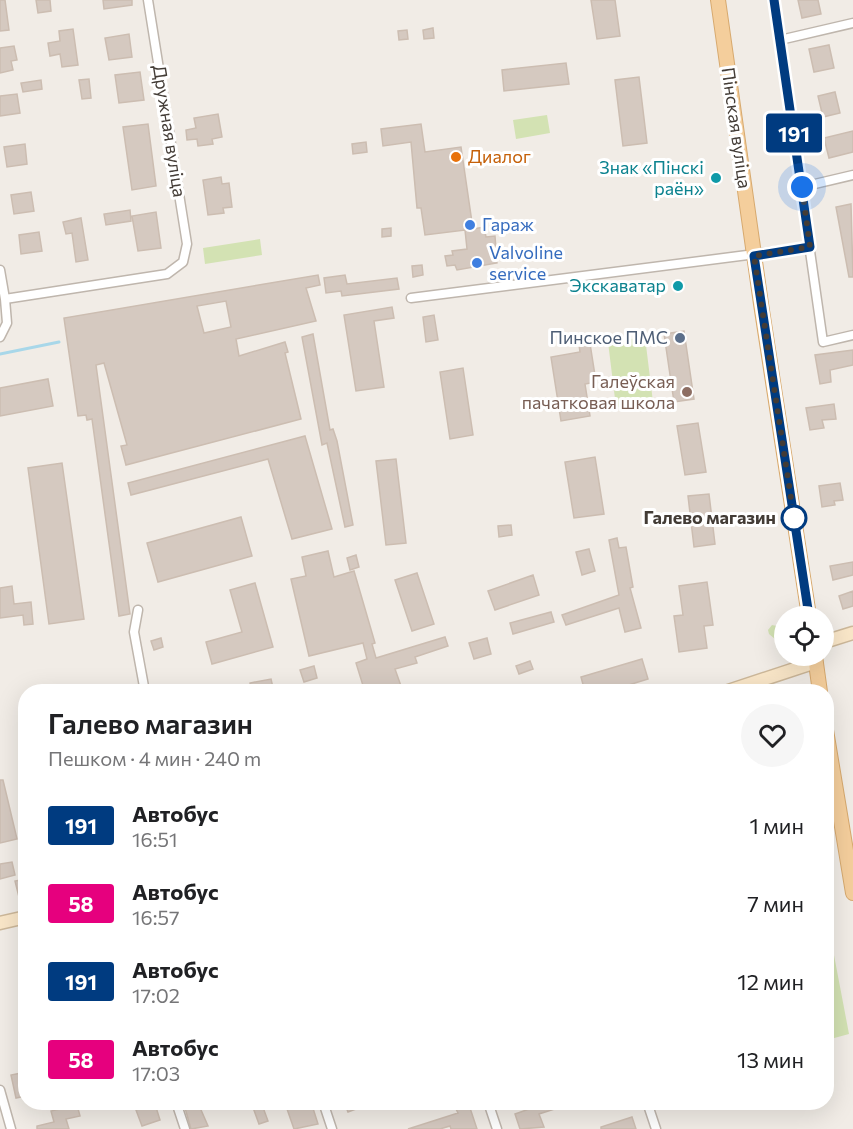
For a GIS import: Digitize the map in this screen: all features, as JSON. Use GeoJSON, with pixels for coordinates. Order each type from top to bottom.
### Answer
{"type":"FeatureCollection","features":[{"type":"Feature","properties":{"kind":"main road","name":"Пінская вуліца"},"geometry":{"type":"LineString","coordinates":[[718,0],[807,606]]}},
{"type":"Feature","properties":{"kind":"main road"},"geometry":{"type":"LineString","coordinates":[[816,666],[819,684]]}},
{"type":"Feature","properties":{"kind":"main road"},"geometry":{"type":"LineString","coordinates":[[834,768],[848,834],[853,892]]}},
{"type":"Feature","properties":{"kind":"street","name":"Дружная вуліца"},"geometry":{"type":"LineString","coordinates":[[5,299],[167,274],[183,262],[187,244],[148,0]]}},
{"type":"Feature","properties":{"kind":"street"},"geometry":{"type":"LineString","coordinates":[[774,0],[823,342],[853,335]]}},
{"type":"Feature","properties":{"kind":"street"},"geometry":{"type":"LineString","coordinates":[[780,40],[853,23]]}},
{"type":"Feature","properties":{"kind":"street"},"geometry":{"type":"LineString","coordinates":[[802,187],[853,175]]}},
{"type":"Feature","properties":{"kind":"street"},"geometry":{"type":"LineString","coordinates":[[411,298],[522,282],[754,256],[810,247]]}},
{"type":"Feature","properties":{"kind":"street"},"geometry":{"type":"LineString","coordinates":[[0,270],[7,322],[0,337]]}},
{"type":"Feature","properties":{"kind":"street"},"geometry":{"type":"LineString","coordinates":[[138,610],[134,632],[144,684]]}},
{"type":"Feature","properties":{"kind":"street"},"geometry":{"type":"LineString","coordinates":[[834,639],[853,633]]}},
{"type":"Feature","properties":{"kind":"street"},"geometry":{"type":"LineString","coordinates":[[749,684],[800,666]]}},
{"type":"Feature","properties":{"kind":"street"},"geometry":{"type":"LineString","coordinates":[[0,923],[18,919]]}},
{"type":"Feature","properties":{"kind":"street"},"geometry":{"type":"LineString","coordinates":[[0,1090],[11,1129]]}},
{"type":"Feature","properties":{"kind":"street"},"geometry":{"type":"LineString","coordinates":[[179,1110],[185,1129]]}},
{"type":"Feature","properties":{"kind":"street"},"geometry":{"type":"LineString","coordinates":[[326,1110],[332,1129]]}},
{"type":"Feature","properties":{"kind":"street"},"geometry":{"type":"LineString","coordinates":[[491,1110],[497,1129]]}},
{"type":"Feature","properties":{"kind":"street"},"geometry":{"type":"LineString","coordinates":[[650,1110],[656,1129]]}},
{"type":"Feature","properties":{"kind":"green space"},"geometry":{"type":"Polygon","coordinates":[[[547,115],[550,133],[516,139],[513,120],[547,115]]]}},
{"type":"Feature","properties":{"kind":"green space"},"geometry":{"type":"Polygon","coordinates":[[[260,239],[262,255],[205,264],[203,248],[260,239]]]}},
{"type":"Feature","properties":{"kind":"green space"},"geometry":{"type":"Polygon","coordinates":[[[645,337],[653,402],[616,407],[608,342],[645,337]]]}},
{"type":"Feature","properties":{"kind":"green space"},"geometry":{"type":"Polygon","coordinates":[[[774,625],[774,638],[769,634],[768,630],[774,625]]]}},
{"type":"Feature","properties":{"kind":"green space"},"geometry":{"type":"Polygon","coordinates":[[[834,955],[849,1034],[834,1038],[834,955]]]}},
{"type":"Feature","properties":{"kind":"building"},"geometry":{"type":"Polygon","coordinates":[[[0,0],[5,0],[9,30],[0,31],[0,0]]]}},
{"type":"Feature","properties":{"kind":"building"},"geometry":{"type":"Polygon","coordinates":[[[36,0],[50,0],[51,11],[38,13],[36,0]]]}},
{"type":"Feature","properties":{"kind":"building"},"geometry":{"type":"Polygon","coordinates":[[[103,0],[132,0],[132,5],[104,9],[103,0]]]}},
{"type":"Feature","properties":{"kind":"building"},"geometry":{"type":"Polygon","coordinates":[[[591,0],[615,0],[620,36],[597,39],[591,0]]]}},
{"type":"Feature","properties":{"kind":"building"},"geometry":{"type":"Polygon","coordinates":[[[798,0],[818,0],[821,14],[802,18],[798,0]]]}},
{"type":"Feature","properties":{"kind":"building"},"geometry":{"type":"Polygon","coordinates":[[[433,28],[434,38],[424,39],[423,30],[433,28]]]}},
{"type":"Feature","properties":{"kind":"building"},"geometry":{"type":"Polygon","coordinates":[[[73,29],[78,65],[62,67],[60,54],[50,56],[48,43],[60,41],[59,31],[73,29]]]}},
{"type":"Feature","properties":{"kind":"building"},"geometry":{"type":"Polygon","coordinates":[[[407,30],[408,39],[399,40],[398,31],[407,30]]]}},
{"type":"Feature","properties":{"kind":"building"},"geometry":{"type":"Polygon","coordinates":[[[129,34],[132,57],[109,60],[105,38],[129,34]]]}},
{"type":"Feature","properties":{"kind":"building"},"geometry":{"type":"Polygon","coordinates":[[[829,45],[834,68],[814,72],[809,49],[829,45]]]}},
{"type":"Feature","properties":{"kind":"building"},"geometry":{"type":"Polygon","coordinates":[[[14,46],[17,60],[11,61],[13,70],[0,73],[0,48],[14,46]]]}},
{"type":"Feature","properties":{"kind":"building"},"geometry":{"type":"Polygon","coordinates":[[[566,63],[569,84],[504,91],[502,70],[566,63]]]}},
{"type":"Feature","properties":{"kind":"building"},"geometry":{"type":"Polygon","coordinates":[[[140,72],[144,100],[119,103],[115,75],[140,72]]]}},
{"type":"Feature","properties":{"kind":"building"},"geometry":{"type":"Polygon","coordinates":[[[639,77],[647,143],[623,146],[615,80],[639,77]]]}},
{"type":"Feature","properties":{"kind":"building"},"geometry":{"type":"Polygon","coordinates":[[[89,79],[91,98],[82,99],[79,80],[89,79]]]}},
{"type":"Feature","properties":{"kind":"building"},"geometry":{"type":"Polygon","coordinates":[[[41,80],[42,89],[23,92],[21,83],[41,80]]]}},
{"type":"Feature","properties":{"kind":"building"},"geometry":{"type":"Polygon","coordinates":[[[835,92],[840,113],[823,117],[818,96],[835,92]]]}},
{"type":"Feature","properties":{"kind":"building"},"geometry":{"type":"Polygon","coordinates":[[[17,94],[20,113],[0,116],[0,96],[17,94]]]}},
{"type":"Feature","properties":{"kind":"building"},"geometry":{"type":"Polygon","coordinates":[[[218,114],[222,137],[212,139],[213,144],[198,146],[197,139],[187,140],[186,130],[196,128],[194,118],[218,114]]]}},
{"type":"Feature","properties":{"kind":"building"},"geometry":{"type":"Polygon","coordinates":[[[148,124],[156,186],[132,190],[123,127],[148,124]]]}},
{"type":"Feature","properties":{"kind":"building"},"geometry":{"type":"Polygon","coordinates":[[[421,124],[425,152],[461,147],[473,229],[484,227],[486,237],[495,236],[497,263],[457,270],[455,265],[447,266],[445,256],[453,255],[452,251],[467,249],[465,230],[425,235],[421,208],[417,208],[411,142],[383,146],[381,129],[421,124]]]}},
{"type":"Feature","properties":{"kind":"building"},"geometry":{"type":"Polygon","coordinates":[[[853,131],[853,152],[829,158],[824,138],[853,131]]]}},
{"type":"Feature","properties":{"kind":"building"},"geometry":{"type":"Polygon","coordinates":[[[366,142],[367,152],[353,154],[352,144],[366,142]]]}},
{"type":"Feature","properties":{"kind":"building"},"geometry":{"type":"Polygon","coordinates":[[[25,144],[27,164],[7,167],[4,147],[25,144]]]}},
{"type":"Feature","properties":{"kind":"building"},"geometry":{"type":"Polygon","coordinates":[[[221,177],[222,184],[229,183],[232,207],[223,208],[224,213],[208,215],[203,180],[221,177]]]}},
{"type":"Feature","properties":{"kind":"building"},"geometry":{"type":"Polygon","coordinates":[[[31,192],[34,211],[14,214],[11,195],[31,192]]]}},
{"type":"Feature","properties":{"kind":"building"},"geometry":{"type":"Polygon","coordinates":[[[851,204],[853,277],[849,277],[836,207],[851,204]]]}},
{"type":"Feature","properties":{"kind":"building"},"geometry":{"type":"Polygon","coordinates":[[[130,210],[131,221],[106,225],[104,214],[130,210]]]}},
{"type":"Feature","properties":{"kind":"building"},"geometry":{"type":"Polygon","coordinates":[[[156,212],[161,248],[138,251],[132,216],[156,212]]]}},
{"type":"Feature","properties":{"kind":"building"},"geometry":{"type":"Polygon","coordinates":[[[81,218],[88,260],[76,262],[72,233],[66,234],[63,222],[81,218]]]}},
{"type":"Feature","properties":{"kind":"building"},"geometry":{"type":"Polygon","coordinates":[[[391,228],[391,236],[382,237],[382,229],[391,228]]]}},
{"type":"Feature","properties":{"kind":"building"},"geometry":{"type":"Polygon","coordinates":[[[39,232],[42,251],[21,254],[19,235],[39,232]]]}},
{"type":"Feature","properties":{"kind":"building"},"geometry":{"type":"Polygon","coordinates":[[[422,265],[423,275],[413,277],[412,266],[422,265]]]}},
{"type":"Feature","properties":{"kind":"building"},"geometry":{"type":"Polygon","coordinates":[[[318,275],[320,285],[306,288],[316,321],[236,339],[239,356],[285,342],[288,352],[285,353],[301,419],[126,465],[121,446],[127,445],[104,363],[96,365],[130,614],[119,616],[92,419],[87,420],[86,415],[78,416],[64,318],[318,275]],[[226,301],[197,306],[204,333],[231,327],[226,301]]]}},
{"type":"Feature","properties":{"kind":"building"},"geometry":{"type":"Polygon","coordinates":[[[345,275],[347,284],[397,278],[399,289],[342,296],[341,291],[326,293],[324,278],[345,275]]]}},
{"type":"Feature","properties":{"kind":"building"},"geometry":{"type":"Polygon","coordinates":[[[392,307],[394,318],[374,321],[384,387],[356,391],[344,315],[392,307]]]}},
{"type":"Feature","properties":{"kind":"building"},"geometry":{"type":"Polygon","coordinates":[[[434,315],[438,340],[426,342],[423,317],[434,315]]]}},
{"type":"Feature","properties":{"kind":"building"},"geometry":{"type":"Polygon","coordinates":[[[684,331],[694,399],[674,402],[664,334],[684,331]]]}},
{"type":"Feature","properties":{"kind":"building"},"geometry":{"type":"Polygon","coordinates":[[[313,334],[330,430],[333,429],[337,441],[353,525],[345,527],[327,443],[322,445],[302,337],[313,334]]]}},
{"type":"Feature","properties":{"kind":"building"},"geometry":{"type":"Polygon","coordinates":[[[589,337],[596,382],[585,384],[590,416],[561,421],[551,357],[580,352],[578,338],[589,337]]]}},
{"type":"Feature","properties":{"kind":"building"},"geometry":{"type":"Polygon","coordinates":[[[853,350],[853,365],[830,370],[831,382],[820,384],[815,355],[853,350]]]}},
{"type":"Feature","properties":{"kind":"building"},"geometry":{"type":"Polygon","coordinates":[[[463,368],[473,435],[450,439],[440,372],[463,368]]]}},
{"type":"Feature","properties":{"kind":"building"},"geometry":{"type":"Polygon","coordinates":[[[48,379],[53,406],[0,416],[0,388],[48,379]]]}},
{"type":"Feature","properties":{"kind":"building"},"geometry":{"type":"Polygon","coordinates":[[[834,404],[836,419],[822,420],[824,428],[810,430],[806,408],[834,404]]]}},
{"type":"Feature","properties":{"kind":"building"},"geometry":{"type":"Polygon","coordinates":[[[698,423],[706,472],[685,475],[677,426],[698,423]]]}},
{"type":"Feature","properties":{"kind":"building"},"geometry":{"type":"Polygon","coordinates":[[[305,436],[332,529],[292,539],[268,459],[131,495],[128,483],[305,436]]]}},
{"type":"Feature","properties":{"kind":"building"},"geometry":{"type":"Polygon","coordinates":[[[595,457],[604,514],[574,518],[565,462],[595,457]]]}},
{"type":"Feature","properties":{"kind":"building"},"geometry":{"type":"Polygon","coordinates":[[[396,459],[406,543],[386,545],[376,461],[396,459]]]}},
{"type":"Feature","properties":{"kind":"building"},"geometry":{"type":"Polygon","coordinates":[[[62,463],[84,619],[49,624],[28,468],[62,463]]]}},
{"type":"Feature","properties":{"kind":"building"},"geometry":{"type":"Polygon","coordinates":[[[840,483],[843,500],[834,501],[835,505],[822,507],[819,486],[840,483]]]}},
{"type":"Feature","properties":{"kind":"building"},"geometry":{"type":"Polygon","coordinates":[[[709,494],[715,544],[694,547],[688,496],[709,494]]]}},
{"type":"Feature","properties":{"kind":"building"},"geometry":{"type":"Polygon","coordinates":[[[241,517],[252,556],[158,582],[147,543],[241,517]]]}},
{"type":"Feature","properties":{"kind":"building"},"geometry":{"type":"Polygon","coordinates":[[[511,525],[512,535],[499,537],[498,526],[511,525]]]}},
{"type":"Feature","properties":{"kind":"building"},"geometry":{"type":"Polygon","coordinates":[[[617,538],[619,548],[626,547],[633,587],[630,588],[641,628],[625,632],[619,608],[566,625],[562,615],[619,595],[609,540],[617,538]]]}},
{"type":"Feature","properties":{"kind":"building"},"geometry":{"type":"Polygon","coordinates":[[[589,549],[595,571],[582,575],[576,552],[589,549]]]}},
{"type":"Feature","properties":{"kind":"building"},"geometry":{"type":"Polygon","coordinates":[[[328,551],[334,577],[354,571],[375,643],[372,644],[376,658],[445,637],[448,646],[415,657],[417,663],[395,669],[400,684],[363,684],[356,663],[367,659],[363,643],[309,656],[291,579],[306,576],[302,557],[328,551]]]}},
{"type":"Feature","properties":{"kind":"building"},"geometry":{"type":"Polygon","coordinates":[[[356,555],[359,567],[350,570],[347,558],[356,555]]]}},
{"type":"Feature","properties":{"kind":"building"},"geometry":{"type":"Polygon","coordinates":[[[853,562],[853,575],[833,580],[830,566],[853,562]]]}},
{"type":"Feature","properties":{"kind":"building"},"geometry":{"type":"Polygon","coordinates":[[[417,573],[434,624],[412,631],[395,580],[417,573]]]}},
{"type":"Feature","properties":{"kind":"building"},"geometry":{"type":"Polygon","coordinates":[[[533,575],[539,595],[495,610],[488,591],[533,575]]]}},
{"type":"Feature","properties":{"kind":"building"},"geometry":{"type":"Polygon","coordinates":[[[707,582],[713,625],[704,626],[707,648],[679,652],[674,616],[683,615],[679,586],[707,582]]]}},
{"type":"Feature","properties":{"kind":"building"},"geometry":{"type":"Polygon","coordinates":[[[255,583],[273,647],[212,664],[206,642],[242,632],[230,590],[255,583]]]}},
{"type":"Feature","properties":{"kind":"building"},"geometry":{"type":"Polygon","coordinates":[[[12,586],[14,604],[31,602],[33,624],[24,625],[23,615],[0,618],[0,588],[12,586]]]}},
{"type":"Feature","properties":{"kind":"building"},"geometry":{"type":"Polygon","coordinates":[[[853,591],[853,606],[843,609],[839,596],[853,591]]]}},
{"type":"Feature","properties":{"kind":"building"},"geometry":{"type":"Polygon","coordinates":[[[551,612],[554,622],[513,634],[510,623],[551,612]]]}},
{"type":"Feature","properties":{"kind":"building"},"geometry":{"type":"Polygon","coordinates":[[[161,638],[163,647],[154,650],[151,641],[161,638]]]}},
{"type":"Feature","properties":{"kind":"building"},"geometry":{"type":"Polygon","coordinates":[[[487,638],[491,654],[474,659],[469,643],[487,638]]]}},
{"type":"Feature","properties":{"kind":"building"},"geometry":{"type":"Polygon","coordinates":[[[642,659],[648,679],[632,684],[583,684],[581,677],[642,659]]]}},
{"type":"Feature","properties":{"kind":"building"},"geometry":{"type":"Polygon","coordinates":[[[530,661],[533,669],[519,674],[516,666],[530,661]]]}},
{"type":"Feature","properties":{"kind":"building"},"geometry":{"type":"Polygon","coordinates":[[[314,666],[317,678],[304,682],[300,670],[314,666]]]}},
{"type":"Feature","properties":{"kind":"building"},"geometry":{"type":"Polygon","coordinates":[[[271,679],[272,684],[250,684],[271,679]]]}},
{"type":"Feature","properties":{"kind":"building"},"geometry":{"type":"Polygon","coordinates":[[[0,780],[3,780],[17,839],[0,843],[0,780]]]}},
{"type":"Feature","properties":{"kind":"building"},"geometry":{"type":"Polygon","coordinates":[[[12,862],[15,875],[0,879],[0,864],[12,862]]]}},
{"type":"Feature","properties":{"kind":"building"},"geometry":{"type":"Polygon","coordinates":[[[18,1074],[18,1098],[16,1098],[11,1075],[18,1074]]]}},
{"type":"Feature","properties":{"kind":"building"},"geometry":{"type":"Polygon","coordinates":[[[78,1110],[80,1116],[66,1119],[69,1129],[37,1129],[37,1126],[54,1122],[51,1111],[78,1110]]]}},
{"type":"Feature","properties":{"kind":"building"},"geometry":{"type":"Polygon","coordinates":[[[136,1110],[157,1110],[160,1120],[142,1126],[136,1110]]]}},
{"type":"Feature","properties":{"kind":"building"},"geometry":{"type":"Polygon","coordinates":[[[186,1110],[201,1110],[208,1126],[191,1129],[186,1110]]]}},
{"type":"Feature","properties":{"kind":"building"},"geometry":{"type":"Polygon","coordinates":[[[254,1110],[264,1110],[268,1121],[259,1124],[254,1110]]]}},
{"type":"Feature","properties":{"kind":"building"},"geometry":{"type":"Polygon","coordinates":[[[287,1110],[314,1110],[318,1124],[294,1129],[287,1110]]]}},
{"type":"Feature","properties":{"kind":"building"},"geometry":{"type":"Polygon","coordinates":[[[456,1110],[471,1110],[477,1129],[451,1129],[450,1126],[440,1129],[408,1129],[458,1113],[456,1110]]]}},
{"type":"Feature","properties":{"kind":"building"},"geometry":{"type":"Polygon","coordinates":[[[526,1110],[551,1110],[539,1114],[544,1127],[520,1129],[515,1114],[526,1110]]]}},
{"type":"Feature","properties":{"kind":"building"},"geometry":{"type":"Polygon","coordinates":[[[632,1117],[636,1129],[601,1129],[601,1127],[632,1117]]]}},
{"type":"Feature","properties":{"kind":"waterway"},"geometry":{"type":"LineString","coordinates":[[0,354],[59,342]]}},
{"type":"Feature","properties":{"kind":"bus line","name":"191"},"geometry":{"type":"LineString","coordinates":[[774,0],[810,247],[754,256],[807,606]]}},
{"type":"Feature","properties":{"kind":"place","name":"Диалог"},"geometry":{"type":"Point","coordinates":[456,157]}},
{"type":"Feature","properties":{"kind":"place","name":"Знак «Пінскі раён»"},"geometry":{"type":"Point","coordinates":[716,178]}},
{"type":"Feature","properties":{"kind":"place","name":"Гараж"},"geometry":{"type":"Point","coordinates":[470,225]}},
{"type":"Feature","properties":{"kind":"place","name":"Valvoline service"},"geometry":{"type":"Point","coordinates":[477,263]}},
{"type":"Feature","properties":{"kind":"place","name":"Экскаватар"},"geometry":{"type":"Point","coordinates":[678,286]}},
{"type":"Feature","properties":{"kind":"place","name":"Пинское ПМС"},"geometry":{"type":"Point","coordinates":[680,338]}},
{"type":"Feature","properties":{"kind":"place","name":"Галеўская пачатковая школа"},"geometry":{"type":"Point","coordinates":[687,392]}},
{"type":"Feature","properties":{"kind":"place","name":"Галево магазин"},"geometry":{"type":"Point","coordinates":[794,518]}},
{"type":"Feature","properties":{"kind":"route"},"geometry":{"type":"LineString","coordinates":[[794,518],[754,256],[810,247],[802,187]]}}]}
